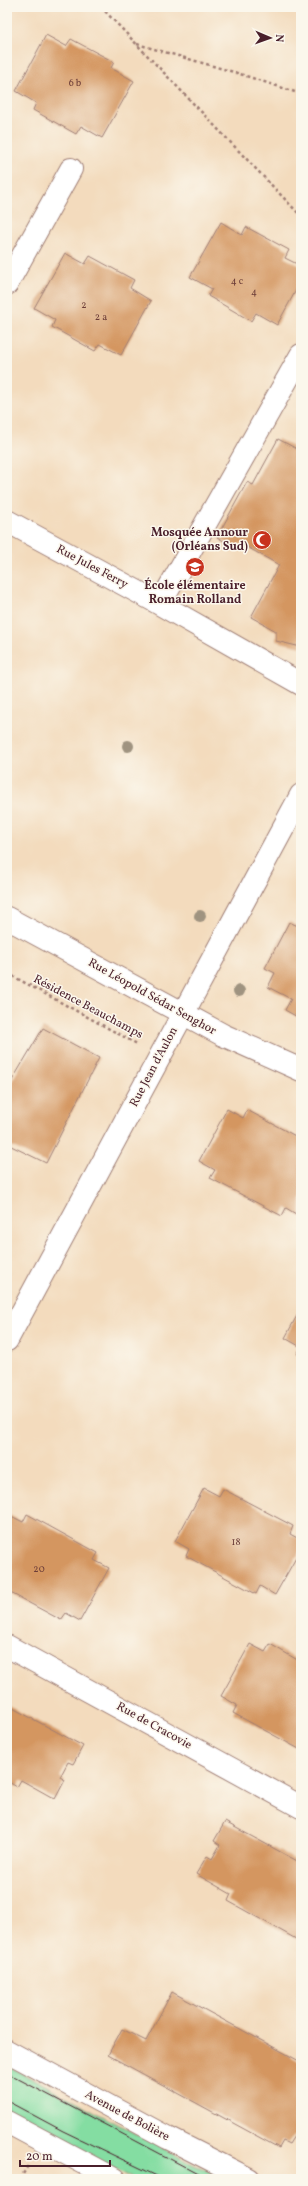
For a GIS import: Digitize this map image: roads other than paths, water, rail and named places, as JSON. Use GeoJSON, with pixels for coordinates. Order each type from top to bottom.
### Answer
{"type":"FeatureCollection","features":[{"type":"Feature","properties":{"kind":"street"},"geometry":{"type":"LineString","coordinates":[[7,284],[71,168]]}},
{"type":"Feature","properties":{"kind":"street"},"geometry":{"type":"LineString","coordinates":[[160,604],[301,355]]}},
{"type":"Feature","properties":{"kind":"street","name":"Rue Jules Ferry"},"geometry":{"type":"LineString","coordinates":[[7,521],[160,604],[301,684]]}},
{"type":"Feature","properties":{"kind":"street","name":"Rue Jean d'Aulon"},"geometry":{"type":"LineString","coordinates":[[7,1340],[301,795]]}},
{"type":"Feature","properties":{"kind":"street","name":"Rue Léopold Sédar Senghor"},"geometry":{"type":"LineString","coordinates":[[7,918],[223,1035],[301,1070]]}},
{"type":"Feature","properties":{"kind":"street","name":"Rue de Cracovie"},"geometry":{"type":"LineString","coordinates":[[7,1646],[301,1807]]}},
{"type":"Feature","properties":{"kind":"street","name":"Avenue de Bolière"},"geometry":{"type":"LineString","coordinates":[[7,2051],[168,2138],[249,2179]]}},
{"type":"Feature","properties":{"kind":"street"},"geometry":{"type":"LineString","coordinates":[[7,2122],[114,2179]]}},
{"type":"Feature","properties":{"kind":"tram line"},"geometry":{"type":"LineString","coordinates":[[7,2073],[208,2179]]}},
{"type":"Feature","properties":{"kind":"tram line"},"geometry":{"type":"LineString","coordinates":[[7,2101],[63,2131],[163,2179]]}},
{"type":"Feature","properties":{"kind":"place","name":"Mosquée Annour (Orléans Sud)"},"geometry":{"type":"Point","coordinates":[262,540]}},
{"type":"Feature","properties":{"kind":"place","name":"École élémentaire Romain Rolland"},"geometry":{"type":"Point","coordinates":[195,567]}}]}
